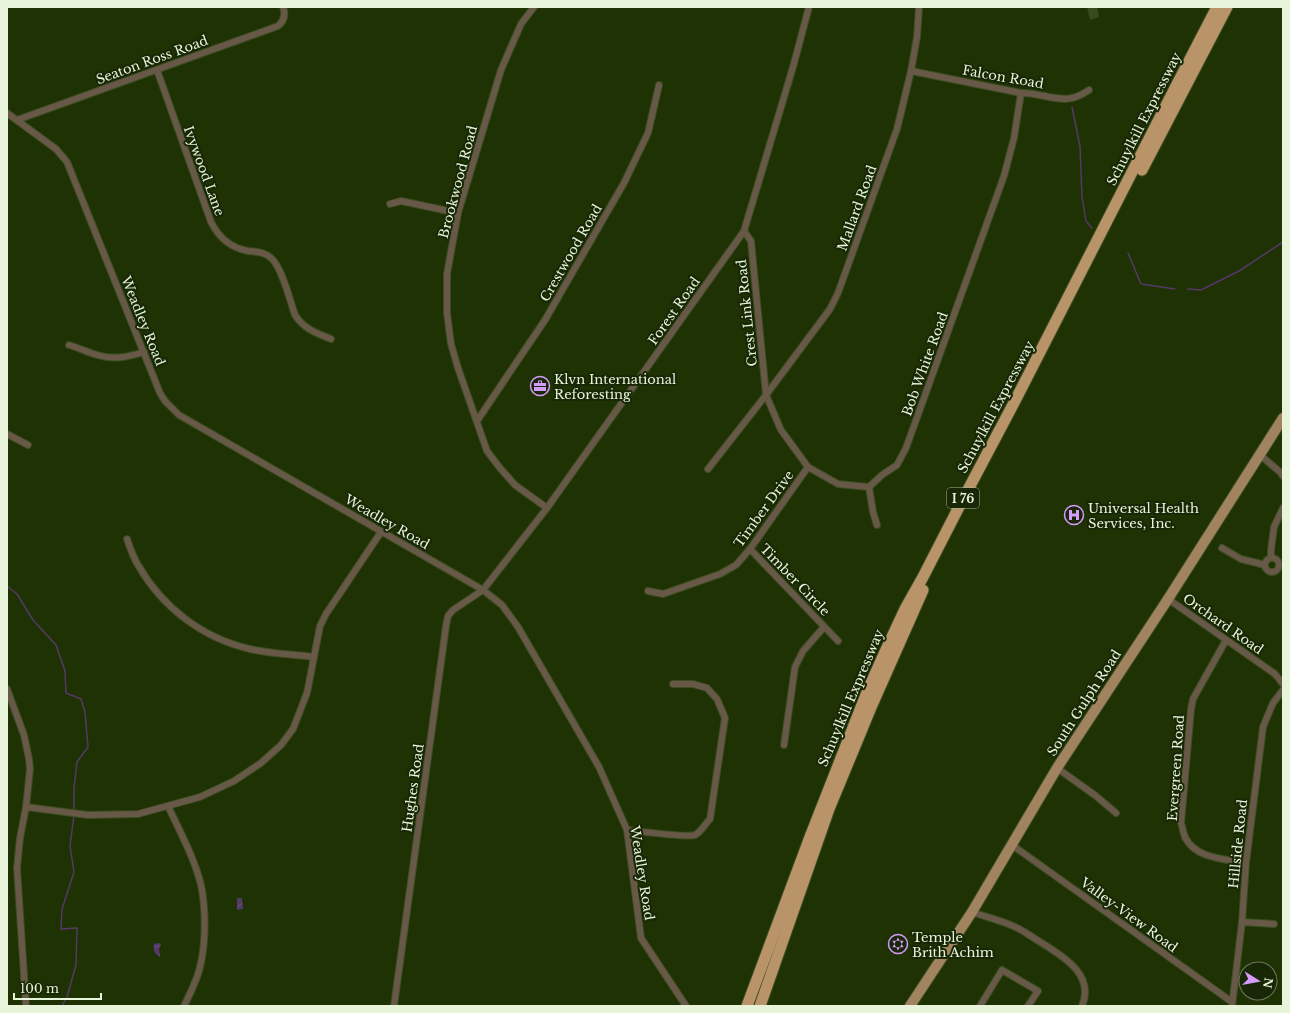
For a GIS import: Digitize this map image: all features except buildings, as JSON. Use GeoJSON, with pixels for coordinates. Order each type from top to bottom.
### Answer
{"type":"FeatureCollection","features":[{"type":"Feature","properties":{"kind":"highway","name":"Schuylkill Expressway"},"geometry":{"type":"LineString","coordinates":[[747,1006],[813,829],[867,692],[905,609],[1017,397],[1218,7]]}},
{"type":"Feature","properties":{"kind":"highway","name":"Schuylkill Expressway"},"geometry":{"type":"LineString","coordinates":[[760,1006],[829,809],[872,705],[922,592],[1227,7]]}},
{"type":"Feature","properties":{"kind":"main road","name":"South Gulph Road"},"geometry":{"type":"LineString","coordinates":[[910,1006],[972,912],[1057,768],[1168,599],[1283,418]]}},
{"type":"Feature","properties":{"kind":"street","name":"Brookwood Road"},"geometry":{"type":"LineString","coordinates":[[534,7],[521,24],[501,70],[458,213],[447,274],[447,314],[451,344],[458,368],[487,451],[515,485],[547,508]]}},
{"type":"Feature","properties":{"kind":"street","name":"Forest Road"},"geometry":{"type":"LineString","coordinates":[[483,590],[547,508],[744,231],[793,68],[809,7]]}},
{"type":"Feature","properties":{"kind":"street","name":"Mallard Road"},"geometry":{"type":"LineString","coordinates":[[708,469],[766,395],[830,309],[838,293],[897,129],[917,37],[919,7]]}},
{"type":"Feature","properties":{"kind":"street","name":"Seaton Ross Road"},"geometry":{"type":"LineString","coordinates":[[17,120],[278,26],[283,22],[285,17],[284,9]]}},
{"type":"Feature","properties":{"kind":"street","name":"Ivywood Lane"},"geometry":{"type":"LineString","coordinates":[[157,70],[214,229],[227,243],[248,251],[259,252],[271,258],[278,268],[295,315],[299,321],[309,330],[331,339]]}},
{"type":"Feature","properties":{"kind":"street","name":"Falcon Road"},"geometry":{"type":"LineString","coordinates":[[910,71],[1021,93],[1030,92],[1060,99],[1076,97],[1089,90]]}},
{"type":"Feature","properties":{"kind":"street","name":"Crestwood Road"},"geometry":{"type":"LineString","coordinates":[[477,421],[545,320],[624,183],[648,133],[659,85]]}},
{"type":"Feature","properties":{"kind":"street","name":"Bob White Road"},"geometry":{"type":"LineString","coordinates":[[869,487],[882,475],[897,465],[906,448],[1004,176],[1014,138],[1021,93]]}},
{"type":"Feature","properties":{"kind":"street","name":"Weadley Road"},"geometry":{"type":"LineString","coordinates":[[7,113],[56,149],[67,162],[160,393],[179,415],[483,590],[502,605],[518,627],[599,767],[627,830],[641,938],[686,1006]]}},
{"type":"Feature","properties":{"kind":"street"},"geometry":{"type":"LineString","coordinates":[[390,204],[401,201],[458,213]]}},
{"type":"Feature","properties":{"kind":"street","name":"Crest Link Road"},"geometry":{"type":"LineString","coordinates":[[744,231],[751,241],[766,395]]}},
{"type":"Feature","properties":{"kind":"street"},"geometry":{"type":"LineString","coordinates":[[69,345],[82,348],[97,355],[109,357],[129,356],[144,352]]}},
{"type":"Feature","properties":{"kind":"street"},"geometry":{"type":"LineString","coordinates":[[766,395],[781,430],[808,467],[838,484],[869,487],[876,525]]}},
{"type":"Feature","properties":{"kind":"street"},"geometry":{"type":"LineString","coordinates":[[7,434],[28,445]]}},
{"type":"Feature","properties":{"kind":"street"},"geometry":{"type":"LineString","coordinates":[[1260,455],[1283,476]]}},
{"type":"Feature","properties":{"kind":"street","name":"Timber Drive"},"geometry":{"type":"LineString","coordinates":[[648,592],[663,594],[720,574],[736,565],[750,549],[808,467]]}},
{"type":"Feature","properties":{"kind":"street"},"geometry":{"type":"LineString","coordinates":[[1271,558],[1270,550],[1274,528],[1283,508]]}},
{"type":"Feature","properties":{"kind":"street"},"geometry":{"type":"LineString","coordinates":[[26,807],[88,815],[138,814],[200,797],[234,781],[261,763],[281,745],[293,729],[307,693],[320,626],[326,614],[381,532]]}},
{"type":"Feature","properties":{"kind":"street"},"geometry":{"type":"LineString","coordinates":[[127,539],[137,564],[155,590],[167,603],[192,624],[220,640],[237,646],[268,652],[314,657]]}},
{"type":"Feature","properties":{"kind":"street"},"geometry":{"type":"LineString","coordinates":[[1222,548],[1242,559],[1265,565],[1266,569],[1270,572],[1274,572],[1278,569],[1279,562],[1276,559],[1271,558]]}},
{"type":"Feature","properties":{"kind":"street","name":"Timber Circle"},"geometry":{"type":"LineString","coordinates":[[750,549],[838,641]]}},
{"type":"Feature","properties":{"kind":"street"},"geometry":{"type":"LineString","coordinates":[[1265,565],[1267,560],[1271,558]]}},
{"type":"Feature","properties":{"kind":"street","name":"Hughes Road"},"geometry":{"type":"LineString","coordinates":[[394,1006],[448,616],[453,610],[483,590]]}},
{"type":"Feature","properties":{"kind":"street","name":"Orchard Road"},"geometry":{"type":"LineString","coordinates":[[1168,599],[1275,674],[1283,684]]}},
{"type":"Feature","properties":{"kind":"street","name":"Timber Circle"},"geometry":{"type":"LineString","coordinates":[[784,745],[795,667],[803,651],[824,627]]}},
{"type":"Feature","properties":{"kind":"street","name":"Evergreen Road"},"geometry":{"type":"LineString","coordinates":[[1226,640],[1193,700],[1182,823],[1186,838],[1192,846],[1200,852],[1209,856],[1246,863]]}},
{"type":"Feature","properties":{"kind":"street"},"geometry":{"type":"LineString","coordinates":[[627,830],[694,836],[710,819],[725,718],[717,699],[707,688],[693,684],[673,684]]}},
{"type":"Feature","properties":{"kind":"street"},"geometry":{"type":"LineString","coordinates":[[7,689],[24,735],[30,769],[26,807],[20,838],[18,868],[26,1006]]}},
{"type":"Feature","properties":{"kind":"street","name":"Hillside Road"},"geometry":{"type":"LineString","coordinates":[[1232,1004],[1242,922],[1246,863],[1263,727],[1273,703],[1283,690]]}},
{"type":"Feature","properties":{"kind":"street"},"geometry":{"type":"LineString","coordinates":[[1057,768],[1096,796],[1116,814]]}},
{"type":"Feature","properties":{"kind":"street"},"geometry":{"type":"LineString","coordinates":[[168,806],[189,850],[201,885],[204,912],[204,943],[200,967],[192,991],[184,1006]]}},
{"type":"Feature","properties":{"kind":"street","name":"Valley-View Road"},"geometry":{"type":"LineString","coordinates":[[1012,845],[1232,1004]]}},
{"type":"Feature","properties":{"kind":"street"},"geometry":{"type":"LineString","coordinates":[[972,912],[1014,926],[1051,948],[1066,959],[1075,967],[1084,983],[1085,992],[1082,1006]]}},
{"type":"Feature","properties":{"kind":"street"},"geometry":{"type":"LineString","coordinates":[[1242,922],[1274,924]]}},
{"type":"Feature","properties":{"kind":"street"},"geometry":{"type":"LineString","coordinates":[[980,1006],[1002,970],[1038,991],[1028,1006]]}},
{"type":"Feature","properties":{"kind":"green space"},"geometry":{"type":"Polygon","coordinates":[[[1087,7],[1097,7],[1099,17],[1090,20],[1087,7]]]}},
{"type":"Feature","properties":{"kind":"water"},"geometry":{"type":"Polygon","coordinates":[[[237,898],[242,898],[243,909],[237,910],[237,898]]]}},
{"type":"Feature","properties":{"kind":"water"},"geometry":{"type":"Polygon","coordinates":[[[159,943],[161,945],[159,949],[160,957],[154,952],[154,944],[159,943]]]}},
{"type":"Feature","properties":{"kind":"waterway"},"geometry":{"type":"LineString","coordinates":[[1072,107],[1080,146],[1082,197],[1086,221],[1092,228]]}},
{"type":"Feature","properties":{"kind":"waterway"},"geometry":{"type":"LineString","coordinates":[[1188,289],[1201,290],[1239,271],[1283,242]]}},
{"type":"Feature","properties":{"kind":"waterway"},"geometry":{"type":"LineString","coordinates":[[1128,253],[1141,284],[1175,289]]}},
{"type":"Feature","properties":{"kind":"waterway"},"geometry":{"type":"LineString","coordinates":[[7,586],[17,594],[33,620],[56,645],[65,671],[66,693],[81,699],[85,712],[88,747],[77,762],[74,788],[74,811]]}},
{"type":"Feature","properties":{"kind":"waterway"},"geometry":{"type":"LineString","coordinates":[[62,1006],[67,997],[76,965],[77,928],[61,929],[62,909],[74,872],[70,846],[74,815]]}},
{"type":"Feature","properties":{"kind":"place","name":"Klvn International Reforesting"},"geometry":{"type":"Point","coordinates":[540,386]}},
{"type":"Feature","properties":{"kind":"place","name":"Universal Health Services, Inc."},"geometry":{"type":"Point","coordinates":[1074,515]}},
{"type":"Feature","properties":{"kind":"place","name":"Temple Brith Achim"},"geometry":{"type":"Point","coordinates":[898,944]}}]}
